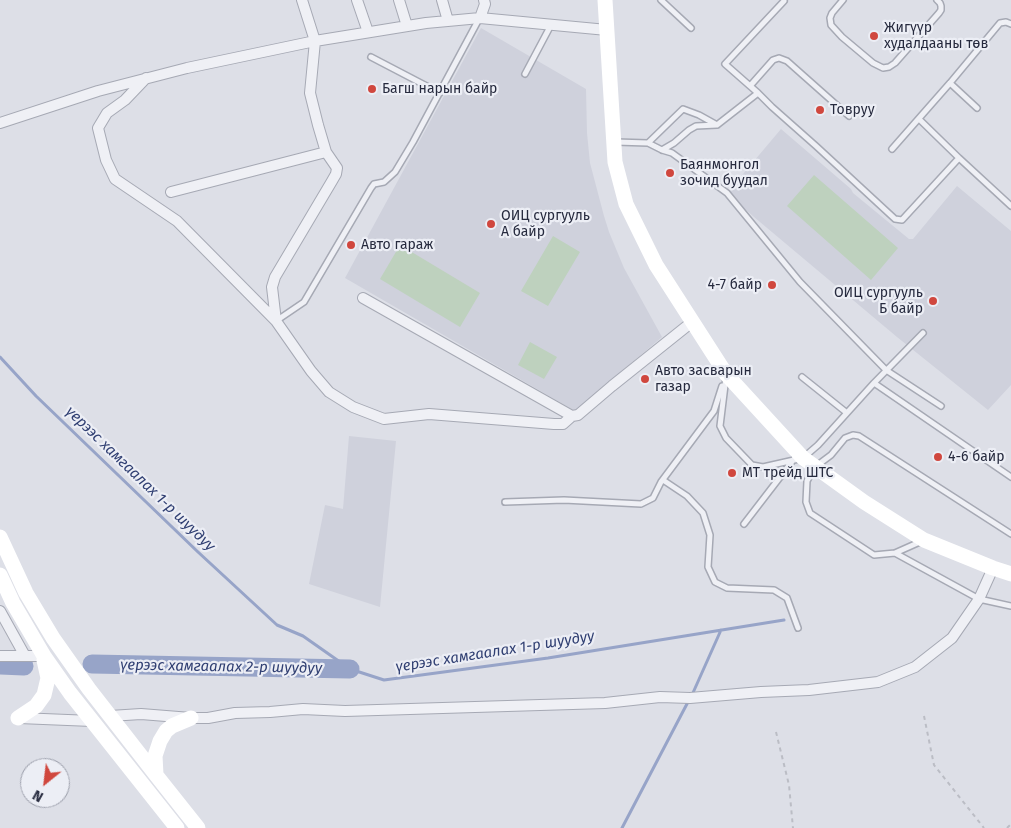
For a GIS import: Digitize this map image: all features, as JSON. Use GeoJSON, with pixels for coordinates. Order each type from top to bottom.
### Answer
{"type":"FeatureCollection","features":[{"type":"Feature","properties":{"kind":"street"},"geometry":{"type":"LineString","coordinates":[[276,321],[272,287],[275,277],[336,174],[336,168],[326,152],[310,93],[315,41],[302,0]]}},
{"type":"Feature","properties":{"kind":"street"},"geometry":{"type":"LineString","coordinates":[[357,0],[368,32]]}},
{"type":"Feature","properties":{"kind":"street"},"geometry":{"type":"LineString","coordinates":[[399,0],[407,26]]}},
{"type":"Feature","properties":{"kind":"street"},"geometry":{"type":"LineString","coordinates":[[442,0],[448,21]]}},
{"type":"Feature","properties":{"kind":"street"},"geometry":{"type":"LineString","coordinates":[[480,18],[485,4],[484,0]]}},
{"type":"Feature","properties":{"kind":"street"},"geometry":{"type":"LineString","coordinates":[[605,0],[615,162],[626,204],[656,265],[726,374],[804,461],[924,540],[1011,574]]}},
{"type":"Feature","properties":{"kind":"street"},"geometry":{"type":"LineString","coordinates":[[0,123],[98,91],[187,68],[315,41],[407,26],[480,18],[607,30]]}},
{"type":"Feature","properties":{"kind":"street"},"geometry":{"type":"LineString","coordinates":[[146,78],[125,100],[107,114],[98,128],[106,160],[115,179],[177,221],[276,321],[310,371],[329,392],[353,408],[384,419],[429,414],[563,424],[572,416],[578,415],[692,322]]}},
{"type":"Feature","properties":{"kind":"street"},"geometry":{"type":"LineString","coordinates":[[171,192],[326,152]]}},
{"type":"Feature","properties":{"kind":"street"},"geometry":{"type":"LineString","coordinates":[[363,298],[572,416]]}},
{"type":"Feature","properties":{"kind":"street"},"geometry":{"type":"LineString","coordinates":[[0,537],[26,592],[52,638],[156,776],[198,828]]}},
{"type":"Feature","properties":{"kind":"street"},"geometry":{"type":"LineString","coordinates":[[18,718],[92,721],[110,716],[141,714],[208,718],[235,712],[270,712],[303,709],[345,711],[605,704],[660,697],[690,698],[809,690],[878,682],[915,666],[952,638],[979,599],[993,568]]}},
{"type":"Feature","properties":{"kind":"street"},"geometry":{"type":"LineString","coordinates":[[0,575],[13,603],[44,656],[92,721],[177,828]]}},
{"type":"Feature","properties":{"kind":"street"},"geometry":{"type":"LineString","coordinates":[[0,611],[24,656]]}},
{"type":"Feature","properties":{"kind":"street"},"geometry":{"type":"LineString","coordinates":[[0,656],[44,656]]}},
{"type":"Feature","properties":{"kind":"street"},"geometry":{"type":"LineString","coordinates":[[18,718],[36,706],[44,695],[48,678],[44,656]]}},
{"type":"Feature","properties":{"kind":"street"},"geometry":{"type":"LineString","coordinates":[[156,776],[155,756],[166,731],[172,726],[191,718]]}},
{"type":"Feature","properties":{"kind":"lane"},"geometry":{"type":"LineString","coordinates":[[661,0],[691,28]]}},
{"type":"Feature","properties":{"kind":"lane"},"geometry":{"type":"LineString","coordinates":[[843,0],[832,13],[830,18],[831,25],[873,64],[883,68],[895,63],[939,13],[941,6],[937,0]]}},
{"type":"Feature","properties":{"kind":"lane"},"geometry":{"type":"LineString","coordinates":[[784,1],[725,64],[895,219],[902,220],[958,158]]}},
{"type":"Feature","properties":{"kind":"lane"},"geometry":{"type":"LineString","coordinates":[[276,321],[304,302],[371,188],[374,184],[384,182],[395,172],[480,18]]}},
{"type":"Feature","properties":{"kind":"lane"},"geometry":{"type":"LineString","coordinates":[[892,149],[1000,23],[1006,22],[1011,24]]}},
{"type":"Feature","properties":{"kind":"lane"},"geometry":{"type":"LineString","coordinates":[[525,74],[551,24]]}},
{"type":"Feature","properties":{"kind":"lane"},"geometry":{"type":"LineString","coordinates":[[371,57],[440,93]]}},
{"type":"Feature","properties":{"kind":"lane"},"geometry":{"type":"LineString","coordinates":[[750,86],[773,60],[780,58],[787,61],[849,116]]}},
{"type":"Feature","properties":{"kind":"lane"},"geometry":{"type":"LineString","coordinates":[[950,83],[977,108]]}},
{"type":"Feature","properties":{"kind":"lane"},"geometry":{"type":"LineString","coordinates":[[662,150],[696,126],[717,125],[758,93]]}},
{"type":"Feature","properties":{"kind":"lane"},"geometry":{"type":"LineString","coordinates":[[648,143],[683,109],[717,125]]}},
{"type":"Feature","properties":{"kind":"lane"},"geometry":{"type":"LineString","coordinates":[[919,119],[958,158],[1011,206]]}},
{"type":"Feature","properties":{"kind":"lane"},"geometry":{"type":"LineString","coordinates":[[614,142],[648,143],[672,153],[727,193],[800,282],[886,370],[941,406]]}},
{"type":"Feature","properties":{"kind":"lane"},"geometry":{"type":"LineString","coordinates":[[744,524],[923,332]]}},
{"type":"Feature","properties":{"kind":"lane"},"geometry":{"type":"LineString","coordinates":[[726,374],[720,426],[726,438],[752,465],[763,467],[831,455],[844,438],[853,434],[859,436],[1011,534]]}},
{"type":"Feature","properties":{"kind":"lane"},"geometry":{"type":"LineString","coordinates":[[504,502],[564,500],[641,504],[653,498],[662,480],[714,411],[726,374]]}},
{"type":"Feature","properties":{"kind":"lane"},"geometry":{"type":"LineString","coordinates":[[802,377],[847,413]]}},
{"type":"Feature","properties":{"kind":"lane"},"geometry":{"type":"LineString","coordinates":[[874,383],[1011,477]]}},
{"type":"Feature","properties":{"kind":"lane"},"geometry":{"type":"LineString","coordinates":[[804,461],[807,481],[806,502],[810,512],[874,556],[895,553],[924,540]]}},
{"type":"Feature","properties":{"kind":"lane"},"geometry":{"type":"LineString","coordinates":[[662,480],[687,496],[703,513],[710,535],[708,567],[715,582],[728,588],[774,590],[787,598],[798,628]]}},
{"type":"Feature","properties":{"kind":"lane"},"geometry":{"type":"LineString","coordinates":[[895,553],[979,599],[1011,606]]}},
{"type":"Feature","properties":{"kind":"path"},"geometry":{"type":"LineString","coordinates":[[924,716],[934,765],[984,828]]}},
{"type":"Feature","properties":{"kind":"path"},"geometry":{"type":"LineString","coordinates":[[776,732],[789,785],[793,828]]}},
{"type":"Feature","properties":{"kind":"path"},"geometry":{"type":"LineString","coordinates":[[1006,828],[1011,824]]}},
{"type":"Feature","properties":{"kind":"shaded area","name":"ОИЦ сургууль А байр"},"geometry":{"type":"Polygon","coordinates":[[[481,28],[586,89],[590,163],[604,216],[624,268],[662,337],[575,411],[345,278],[481,28]]]}},
{"type":"Feature","properties":{"kind":"shaded area","name":"ОИЦ сургууль Б байр"},"geometry":{"type":"Polygon","coordinates":[[[781,129],[851,189],[853,193],[909,239],[913,239],[957,186],[1011,231],[1011,385],[988,410],[897,337],[727,193],[781,129]]]}},
{"type":"Feature","properties":{"kind":"shaded area"},"geometry":{"type":"Polygon","coordinates":[[[349,436],[396,441],[380,607],[309,584],[325,505],[343,509],[349,436]]]}},
{"type":"Feature","properties":{"kind":"green space"},"geometry":{"type":"Polygon","coordinates":[[[814,175],[898,248],[871,280],[787,206],[814,175]]]}},
{"type":"Feature","properties":{"kind":"green space"},"geometry":{"type":"Polygon","coordinates":[[[553,236],[580,252],[548,306],[521,291],[553,236]]]}},
{"type":"Feature","properties":{"kind":"green space"},"geometry":{"type":"Polygon","coordinates":[[[400,245],[480,293],[460,327],[380,279],[400,245]]]}},
{"type":"Feature","properties":{"kind":"green space"},"geometry":{"type":"Polygon","coordinates":[[[530,342],[557,357],[544,379],[518,365],[530,342]]]}},
{"type":"Feature","properties":{"kind":"waterway","name":"үерээс хамгаалах 1-р шуудуу"},"geometry":{"type":"LineString","coordinates":[[0,357],[36,396],[277,625],[303,636],[350,669],[384,680],[548,658],[784,620]]}},
{"type":"Feature","properties":{"kind":"waterway"},"geometry":{"type":"LineString","coordinates":[[692,695],[721,630]]}},
{"type":"Feature","properties":{"kind":"waterway","name":"үерээс хамгаалах 2-р шуудуу"},"geometry":{"type":"LineString","coordinates":[[92,664],[350,669]]}},
{"type":"Feature","properties":{"kind":"waterway","name":"үерээс хамгаалах 2-р шуудуу"},"geometry":{"type":"LineString","coordinates":[[0,665],[24,666]]}},
{"type":"Feature","properties":{"kind":"waterway"},"geometry":{"type":"LineString","coordinates":[[622,828],[689,700]]}},
{"type":"Feature","properties":{"kind":"place","name":"Жигүүр худалдааны төв"},"geometry":{"type":"Point","coordinates":[874,36]}},
{"type":"Feature","properties":{"kind":"place","name":"Багш нарын байр"},"geometry":{"type":"Point","coordinates":[372,89]}},
{"type":"Feature","properties":{"kind":"place","name":"Товруу"},"geometry":{"type":"Point","coordinates":[820,110]}},
{"type":"Feature","properties":{"kind":"place","name":"Баянмонгол зочид буудал"},"geometry":{"type":"Point","coordinates":[670,173]}},
{"type":"Feature","properties":{"kind":"place","name":"ОИЦ сургууль А байр"},"geometry":{"type":"Point","coordinates":[491,224]}},
{"type":"Feature","properties":{"kind":"place","name":"Авто гараж"},"geometry":{"type":"Point","coordinates":[351,245]}},
{"type":"Feature","properties":{"kind":"place","name":"4-7 байр"},"geometry":{"type":"Point","coordinates":[772,285]}},
{"type":"Feature","properties":{"kind":"place","name":"ОИЦ сургууль Б байр"},"geometry":{"type":"Point","coordinates":[933,301]}},
{"type":"Feature","properties":{"kind":"place","name":"Авто засварын газар"},"geometry":{"type":"Point","coordinates":[645,379]}},
{"type":"Feature","properties":{"kind":"place","name":"4-6 байр"},"geometry":{"type":"Point","coordinates":[938,457]}},
{"type":"Feature","properties":{"kind":"place","name":"МТ трейд ШТС"},"geometry":{"type":"Point","coordinates":[732,473]}}]}
